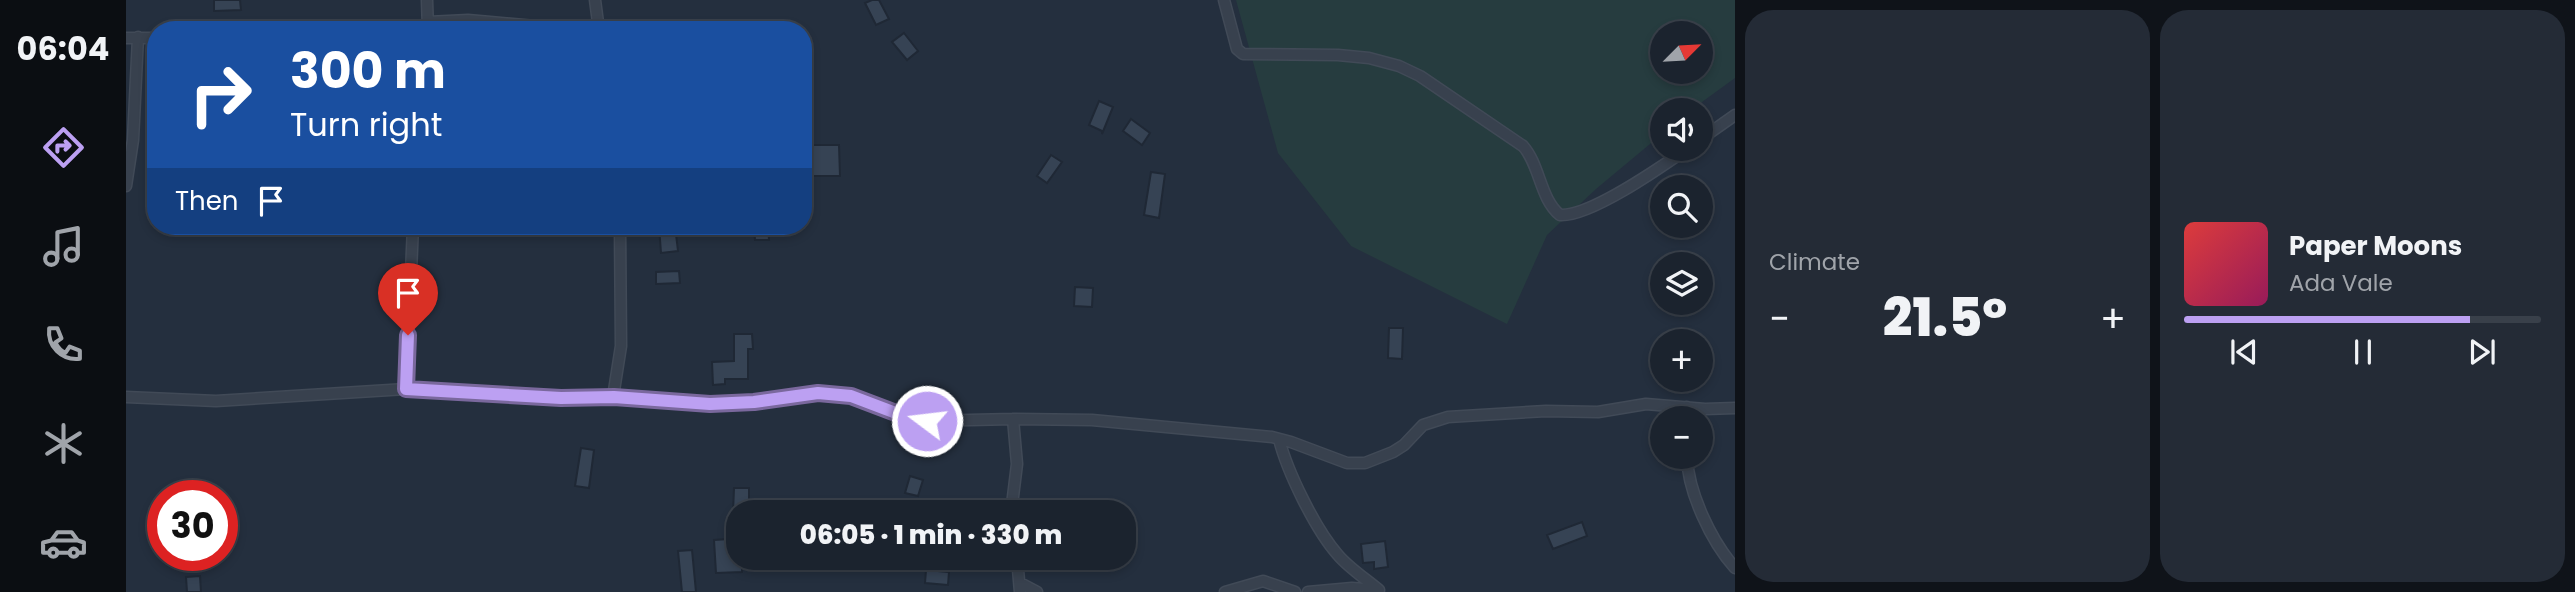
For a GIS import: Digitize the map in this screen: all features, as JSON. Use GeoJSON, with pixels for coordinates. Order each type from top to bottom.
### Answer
{"type":"FeatureCollection","features":[{"type":"Feature","properties":{"kind":"street"},"geometry":{"type":"LineString","coordinates":[[427,0],[428,21]]}},
{"type":"Feature","properties":{"kind":"street"},"geometry":{"type":"LineString","coordinates":[[595,0],[598,21]]}},
{"type":"Feature","properties":{"kind":"street"},"geometry":{"type":"LineString","coordinates":[[1224,0],[1237,49],[1243,54],[1369,58],[1399,66],[1420,76],[1523,146],[1533,162],[1552,207],[1560,215],[1581,211],[1632,186],[1669,161]]}},
{"type":"Feature","properties":{"kind":"street"},"geometry":{"type":"LineString","coordinates":[[461,21],[482,21]]}},
{"type":"Feature","properties":{"kind":"street"},"geometry":{"type":"LineString","coordinates":[[126,186],[133,140],[138,37]]}},
{"type":"Feature","properties":{"kind":"street"},"geometry":{"type":"LineString","coordinates":[[126,38],[147,38]]}},
{"type":"Feature","properties":{"kind":"street"},"geometry":{"type":"LineString","coordinates":[[1713,131],[1735,116]]}},
{"type":"Feature","properties":{"kind":"street"},"geometry":{"type":"LineString","coordinates":[[406,389],[413,235]]}},
{"type":"Feature","properties":{"kind":"street"},"geometry":{"type":"LineString","coordinates":[[614,397],[621,346],[620,235]]}},
{"type":"Feature","properties":{"kind":"street"},"geometry":{"type":"LineString","coordinates":[[126,397],[216,401],[406,389],[561,398],[614,397],[710,404],[754,402],[818,393],[851,396],[909,418],[927,421],[1092,420],[1279,439],[1347,463],[1365,463],[1393,452],[1423,425],[1448,417],[1546,411],[1598,412],[1646,404],[1655,406]]}},
{"type":"Feature","properties":{"kind":"street"},"geometry":{"type":"LineString","coordinates":[[1713,410],[1735,408]]}},
{"type":"Feature","properties":{"kind":"street"},"geometry":{"type":"LineString","coordinates":[[1013,419],[1017,464],[1013,500]]}},
{"type":"Feature","properties":{"kind":"street"},"geometry":{"type":"LineString","coordinates":[[1279,439],[1284,460],[1338,556],[1382,591]]}},
{"type":"Feature","properties":{"kind":"street"},"geometry":{"type":"LineString","coordinates":[[1688,469],[1706,524],[1724,556],[1735,568]]}},
{"type":"Feature","properties":{"kind":"street"},"geometry":{"type":"LineString","coordinates":[[1225,592],[1262,581],[1295,592]]}},
{"type":"Feature","properties":{"kind":"street"},"geometry":{"type":"LineString","coordinates":[[1020,587],[1037,592]]}},
{"type":"Feature","properties":{"kind":"street"},"geometry":{"type":"LineString","coordinates":[[1308,592],[1352,588],[1382,591]]}},
{"type":"Feature","properties":{"kind":"green space"},"geometry":{"type":"Polygon","coordinates":[[[1236,0],[1735,0],[1735,78],[1708,98],[1650,98],[1650,144],[1547,235],[1507,324],[1351,246],[1278,153],[1236,0]]]}},
{"type":"Feature","properties":{"kind":"building"},"geometry":{"type":"Polygon","coordinates":[[[214,0],[240,0],[241,10],[214,11],[214,0]]]}},
{"type":"Feature","properties":{"kind":"building"},"geometry":{"type":"Polygon","coordinates":[[[879,0],[889,19],[876,25],[865,3],[879,0]]]}},
{"type":"Feature","properties":{"kind":"building"},"geometry":{"type":"Polygon","coordinates":[[[904,33],[918,51],[907,60],[892,42],[904,33]]]}},
{"type":"Feature","properties":{"kind":"building"},"geometry":{"type":"Polygon","coordinates":[[[1099,101],[1113,107],[1102,134],[1102,131],[1089,125],[1099,101]]]}},
{"type":"Feature","properties":{"kind":"building"},"geometry":{"type":"Polygon","coordinates":[[[1131,119],[1150,133],[1142,145],[1123,131],[1131,119]]]}},
{"type":"Feature","properties":{"kind":"building"},"geometry":{"type":"Polygon","coordinates":[[[812,145],[839,145],[840,176],[812,176],[812,145]]]}},
{"type":"Feature","properties":{"kind":"building"},"geometry":{"type":"Polygon","coordinates":[[[1051,155],[1062,162],[1047,183],[1037,176],[1051,155]]]}},
{"type":"Feature","properties":{"kind":"building"},"geometry":{"type":"Polygon","coordinates":[[[1151,172],[1165,174],[1159,218],[1144,215],[1151,172]]]}},
{"type":"Feature","properties":{"kind":"building"},"geometry":{"type":"Polygon","coordinates":[[[660,235],[676,235],[678,251],[661,253],[660,235]]]}},
{"type":"Feature","properties":{"kind":"building"},"geometry":{"type":"Polygon","coordinates":[[[755,235],[769,235],[769,240],[755,240],[755,235]]]}},
{"type":"Feature","properties":{"kind":"building"},"geometry":{"type":"Polygon","coordinates":[[[679,271],[680,283],[656,284],[656,272],[679,271]]]}},
{"type":"Feature","properties":{"kind":"building"},"geometry":{"type":"Polygon","coordinates":[[[1075,287],[1093,288],[1092,307],[1074,306],[1075,287]]]}},
{"type":"Feature","properties":{"kind":"building"},"geometry":{"type":"Polygon","coordinates":[[[1389,328],[1403,328],[1402,359],[1388,358],[1389,328]]]}},
{"type":"Feature","properties":{"kind":"building"},"geometry":{"type":"Polygon","coordinates":[[[734,334],[752,334],[753,349],[748,349],[748,379],[725,379],[725,384],[713,385],[712,362],[734,361],[734,334]]]}},
{"type":"Feature","properties":{"kind":"building"},"geometry":{"type":"Polygon","coordinates":[[[581,448],[594,450],[589,488],[575,486],[581,448]]]}},
{"type":"Feature","properties":{"kind":"building"},"geometry":{"type":"Polygon","coordinates":[[[910,476],[923,480],[918,496],[905,493],[910,476]]]}},
{"type":"Feature","properties":{"kind":"building"},"geometry":{"type":"Polygon","coordinates":[[[734,488],[749,488],[749,500],[734,500],[734,488]]]}},
{"type":"Feature","properties":{"kind":"building"},"geometry":{"type":"Polygon","coordinates":[[[1582,522],[1587,536],[1553,549],[1547,535],[1582,522]]]}},
{"type":"Feature","properties":{"kind":"building"},"geometry":{"type":"Polygon","coordinates":[[[726,539],[726,570],[742,572],[716,573],[714,540],[726,539]]]}},
{"type":"Feature","properties":{"kind":"building"},"geometry":{"type":"Polygon","coordinates":[[[1385,541],[1388,567],[1374,569],[1374,562],[1363,563],[1361,544],[1385,541]]]}},
{"type":"Feature","properties":{"kind":"building"},"geometry":{"type":"Polygon","coordinates":[[[692,550],[696,592],[682,592],[678,551],[692,550]]]}},
{"type":"Feature","properties":{"kind":"building"},"geometry":{"type":"Polygon","coordinates":[[[926,570],[949,572],[948,585],[925,583],[926,570]]]}},
{"type":"Feature","properties":{"kind":"building"},"geometry":{"type":"Polygon","coordinates":[[[200,576],[201,592],[187,592],[186,577],[200,576]]]}},
{"type":"Feature","properties":{"kind":"route"},"geometry":{"type":"LineString","coordinates":[[408,335],[406,389],[561,398],[614,397],[710,404],[754,402],[818,393],[851,396],[909,418],[927,421]]}}]}
